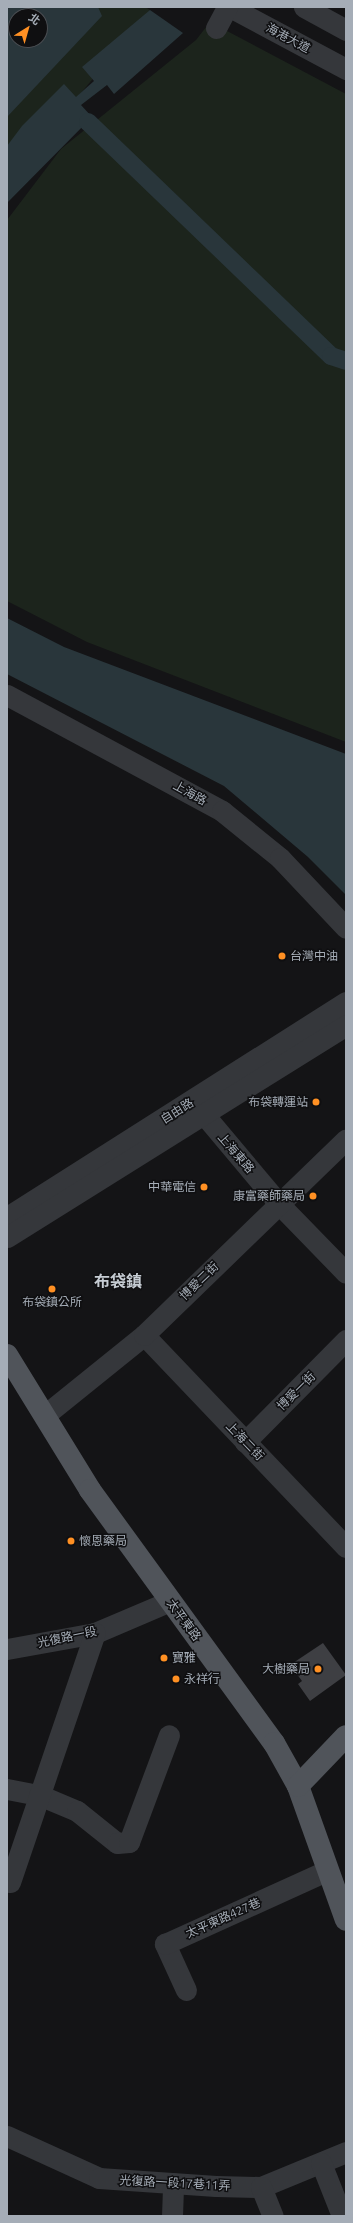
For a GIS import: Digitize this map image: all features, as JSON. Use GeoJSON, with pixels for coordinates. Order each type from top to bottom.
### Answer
{"type":"FeatureCollection","features":[{"type":"Feature","properties":{"kind":"main road","name":"太平東路"},"geometry":{"type":"LineString","coordinates":[[7,1355],[45,1414],[90,1490],[274,1743],[298,1786],[326,1871],[346,1920]]}},
{"type":"Feature","properties":{"kind":"main road"},"geometry":{"type":"LineString","coordinates":[[298,1786],[346,1736]]}},
{"type":"Feature","properties":{"kind":"street"},"geometry":{"type":"LineString","coordinates":[[216,28],[228,7]]}},
{"type":"Feature","properties":{"kind":"street","name":"海港大道"},"geometry":{"type":"LineString","coordinates":[[228,7],[346,69]]}},
{"type":"Feature","properties":{"kind":"street"},"geometry":{"type":"LineString","coordinates":[[304,7],[346,30]]}},
{"type":"Feature","properties":{"kind":"street","name":"上海路"},"geometry":{"type":"LineString","coordinates":[[7,695],[222,811],[280,858],[346,928]]}},
{"type":"Feature","properties":{"kind":"street","name":"自由路"},"geometry":{"type":"LineString","coordinates":[[7,1237],[198,1108],[346,1002]]}},
{"type":"Feature","properties":{"kind":"street","name":"自由路"},"geometry":{"type":"LineString","coordinates":[[7,1217],[346,1025]]}},
{"type":"Feature","properties":{"kind":"street","name":"上海東路"},"geometry":{"type":"LineString","coordinates":[[198,1108],[279,1204],[346,1273]]}},
{"type":"Feature","properties":{"kind":"street","name":"博愛二街"},"geometry":{"type":"LineString","coordinates":[[45,1414],[144,1335],[346,1139]]}},
{"type":"Feature","properties":{"kind":"street","name":"上海二街"},"geometry":{"type":"LineString","coordinates":[[144,1335],[346,1547]]}},
{"type":"Feature","properties":{"kind":"street","name":"博愛一街"},"geometry":{"type":"LineString","coordinates":[[246,1442],[346,1340]]}},
{"type":"Feature","properties":{"kind":"street","name":"光復路一段"},"geometry":{"type":"LineString","coordinates":[[7,1650],[95,1633],[170,1601]]}},
{"type":"Feature","properties":{"kind":"street"},"geometry":{"type":"LineString","coordinates":[[10,1882],[38,1795],[95,1633]]}},
{"type":"Feature","properties":{"kind":"street"},"geometry":{"type":"LineString","coordinates":[[7,1789],[38,1795],[77,1811],[118,1843],[129,1842],[169,1735]]}},
{"type":"Feature","properties":{"kind":"street","name":"太平東路427巷"},"geometry":{"type":"LineString","coordinates":[[186,1990],[165,1944],[326,1871]]}},
{"type":"Feature","properties":{"kind":"street","name":"光復路一段17巷11弄"},"geometry":{"type":"LineString","coordinates":[[7,2136],[99,2178],[173,2184],[261,2187],[346,2152]]}},
{"type":"Feature","properties":{"kind":"street"},"geometry":{"type":"LineString","coordinates":[[320,2163],[342,2216]]}},
{"type":"Feature","properties":{"kind":"street"},"geometry":{"type":"LineString","coordinates":[[172,2216],[173,2184]]}},
{"type":"Feature","properties":{"kind":"street"},"geometry":{"type":"LineString","coordinates":[[261,2187],[273,2216]]}},
{"type":"Feature","properties":{"kind":"shaded area"},"geometry":{"type":"Polygon","coordinates":[[[7,7],[145,7],[150,10],[7,182],[7,7]]]}},
{"type":"Feature","properties":{"kind":"shaded area"},"geometry":{"type":"Polygon","coordinates":[[[7,7],[98,7],[102,16],[7,117],[7,7]]]}},
{"type":"Feature","properties":{"kind":"shaded area"},"geometry":{"type":"Polygon","coordinates":[[[150,10],[183,33],[114,94],[107,85],[81,105],[92,117],[7,203],[7,146],[22,126],[64,84],[76,97],[94,81],[82,67],[150,10]]]}},
{"type":"Feature","properties":{"kind":"shaded area"},"geometry":{"type":"Polygon","coordinates":[[[210,22],[346,94],[346,742],[87,642],[7,601],[7,220],[61,149],[196,40],[210,22]]]}},
{"type":"Feature","properties":{"kind":"shaded area"},"geometry":{"type":"Polygon","coordinates":[[[7,618],[64,647],[346,754],[346,895],[308,857],[224,786],[7,674],[7,618]]]}},
{"type":"Feature","properties":{"kind":"building","name":"大樹藥局"},"geometry":{"type":"Polygon","coordinates":[[[323,1643],[346,1675],[310,1701],[298,1684],[302,1681],[290,1665],[323,1643]]]}},
{"type":"Feature","properties":{"kind":"waterway"},"geometry":{"type":"LineString","coordinates":[[88,122],[331,356],[346,361]]}},
{"type":"Feature","properties":{"kind":"place","name":"台灣中油"},"geometry":{"type":"Point","coordinates":[282,956]}},
{"type":"Feature","properties":{"kind":"place","name":"布袋轉運站"},"geometry":{"type":"Point","coordinates":[316,1102]}},
{"type":"Feature","properties":{"kind":"place","name":"中華電信"},"geometry":{"type":"Point","coordinates":[204,1187]}},
{"type":"Feature","properties":{"kind":"place","name":"康富藥師藥局"},"geometry":{"type":"Point","coordinates":[313,1196]}},
{"type":"Feature","properties":{"kind":"place","name":"布袋鎮公所"},"geometry":{"type":"Point","coordinates":[52,1289]}},
{"type":"Feature","properties":{"kind":"place","name":"懷恩藥局"},"geometry":{"type":"Point","coordinates":[71,1541]}},
{"type":"Feature","properties":{"kind":"place","name":"寶雅"},"geometry":{"type":"Point","coordinates":[164,1658]}},
{"type":"Feature","properties":{"kind":"place","name":"大樹藥局"},"geometry":{"type":"Point","coordinates":[318,1669]}},
{"type":"Feature","properties":{"kind":"place","name":"永祥行"},"geometry":{"type":"Point","coordinates":[176,1679]}},
{"type":"Feature","properties":{"kind":"district","name":"布袋鎮"},"geometry":{"type":"Point","coordinates":[118,1281]}}]}
